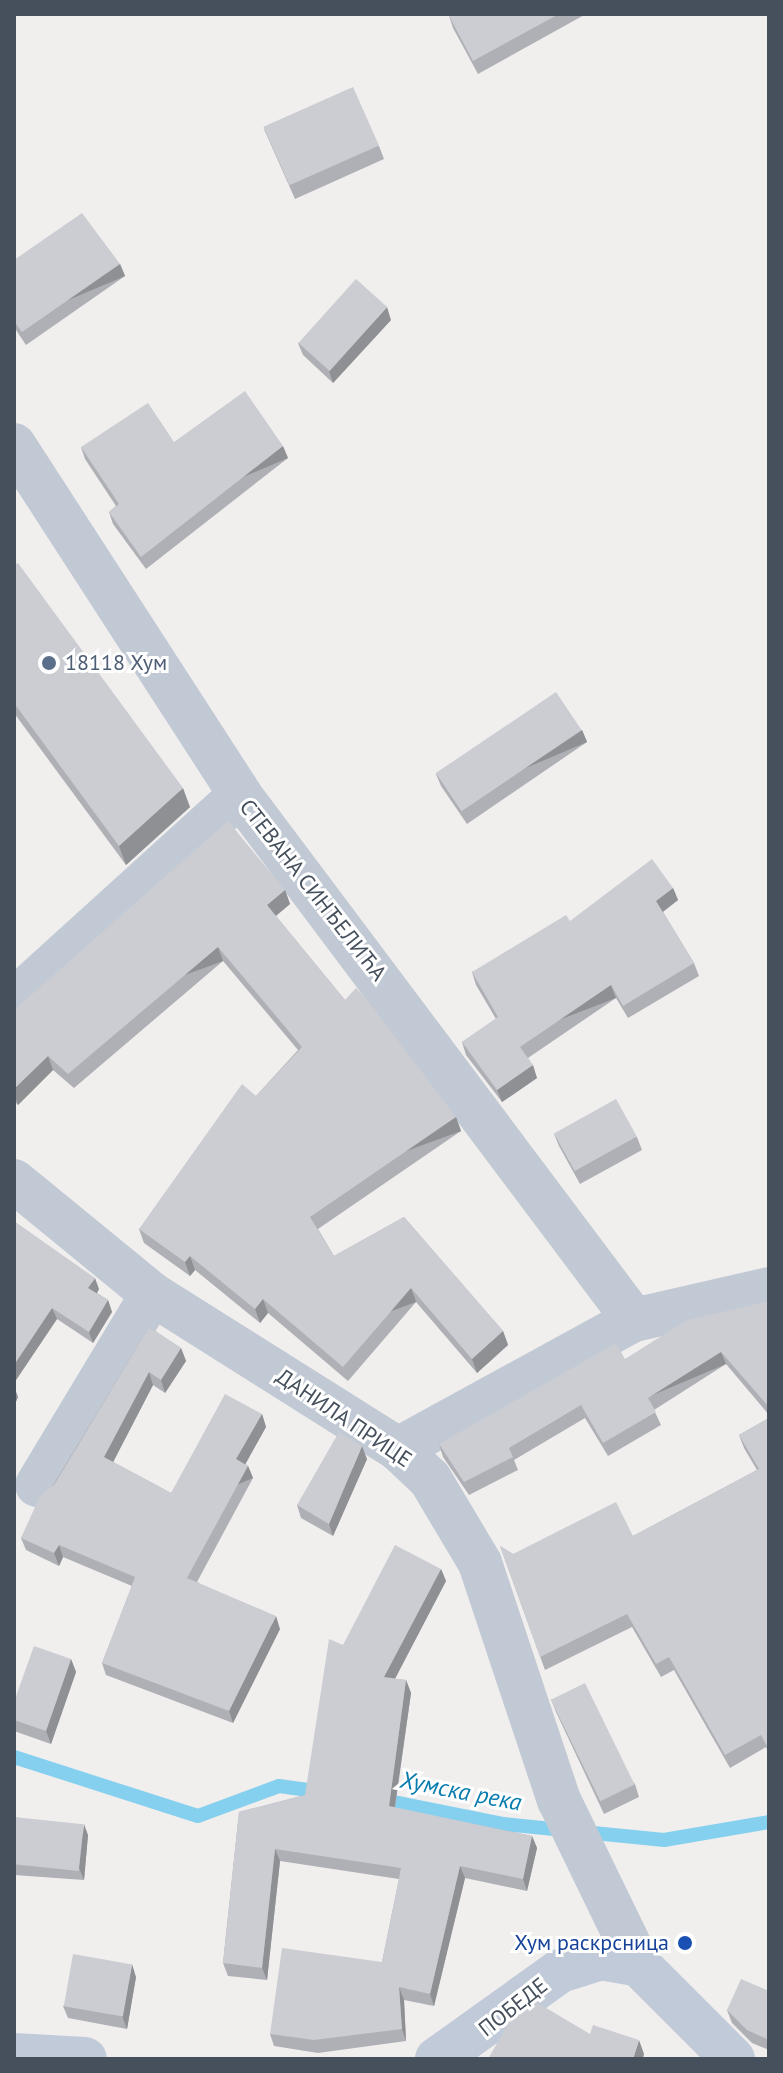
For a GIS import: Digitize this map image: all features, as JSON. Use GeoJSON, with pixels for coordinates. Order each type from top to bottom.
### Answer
{"type":"FeatureCollection","features":[{"type":"Feature","properties":{"kind":"street","name":"СТЕВАНА СИНЂЕЛИЋА"},"geometry":{"type":"LineString","coordinates":[[14,445],[240,795],[634,1320]]}},
{"type":"Feature","properties":{"kind":"street"},"geometry":{"type":"LineString","coordinates":[[14,1000],[240,795]]}},
{"type":"Feature","properties":{"kind":"street","name":"ДАНИЛА ПРИЦЕ"},"geometry":{"type":"LineString","coordinates":[[14,1181],[152,1294],[398,1449],[430,1479],[480,1563],[559,1800],[586,1868],[639,1965]]}},
{"type":"Feature","properties":{"kind":"street"},"geometry":{"type":"LineString","coordinates":[[398,1449],[634,1320],[769,1289]]}},
{"type":"Feature","properties":{"kind":"street"},"geometry":{"type":"LineString","coordinates":[[37,1485],[152,1294]]}},
{"type":"Feature","properties":{"kind":"street","name":"ПОБЕДЕ"},"geometry":{"type":"LineString","coordinates":[[437,2059],[560,1971],[601,1958],[639,1965]]}},
{"type":"Feature","properties":{"kind":"street"},"geometry":{"type":"LineString","coordinates":[[639,1965],[733,2059]]}},
{"type":"Feature","properties":{"kind":"street"},"geometry":{"type":"LineString","coordinates":[[14,2055],[85,2059]]}},
{"type":"Feature","properties":{"kind":"building"},"geometry":{"type":"Polygon","coordinates":[[[559,14],[473,61],[449,16],[559,14]]]}},
{"type":"Feature","properties":{"kind":"building"},"geometry":{"type":"Polygon","coordinates":[[[353,87],[379,145],[290,185],[263,127],[353,87]]]}},
{"type":"Feature","properties":{"kind":"building"},"geometry":{"type":"Polygon","coordinates":[[[82,213],[120,264],[22,332],[14,321],[14,260],[82,213]]]}},
{"type":"Feature","properties":{"kind":"building"},"geometry":{"type":"Polygon","coordinates":[[[356,279],[387,307],[330,371],[298,343],[356,279]]]}},
{"type":"Feature","properties":{"kind":"building"},"geometry":{"type":"Polygon","coordinates":[[[245,391],[283,446],[141,557],[109,512],[119,504],[81,447],[148,403],[174,442],[245,391]]]}},
{"type":"Feature","properties":{"kind":"building"},"geometry":{"type":"Polygon","coordinates":[[[18,563],[183,788],[119,846],[14,703],[14,565],[18,563]]]}},
{"type":"Feature","properties":{"kind":"building"},"geometry":{"type":"Polygon","coordinates":[[[556,692],[582,730],[462,811],[436,773],[556,692]]]}},
{"type":"Feature","properties":{"kind":"building"},"geometry":{"type":"Polygon","coordinates":[[[228,821],[285,890],[267,905],[345,1000],[356,988],[365,997],[456,1117],[310,1217],[334,1256],[404,1217],[503,1331],[472,1359],[411,1288],[343,1367],[263,1299],[255,1309],[190,1256],[185,1262],[139,1229],[242,1084],[256,1096],[302,1047],[218,947],[68,1074],[48,1056],[14,1089],[14,1010],[228,821]]]}},
{"type":"Feature","properties":{"kind":"building"},"geometry":{"type":"Polygon","coordinates":[[[652,859],[673,888],[656,901],[694,963],[623,1006],[611,985],[520,1047],[533,1065],[497,1090],[462,1042],[498,1017],[472,972],[566,915],[570,921],[652,859]]]}},
{"type":"Feature","properties":{"kind":"building"},"geometry":{"type":"Polygon","coordinates":[[[616,1099],[637,1137],[575,1171],[554,1133],[616,1099]]]}},
{"type":"Feature","properties":{"kind":"building"},"geometry":{"type":"Polygon","coordinates":[[[14,1221],[95,1278],[88,1288],[108,1300],[89,1332],[52,1308],[14,1365],[14,1221]]]}},
{"type":"Feature","properties":{"kind":"building"},"geometry":{"type":"Polygon","coordinates":[[[769,1301],[769,1407],[721,1352],[648,1398],[656,1412],[603,1443],[581,1405],[509,1448],[513,1457],[464,1482],[439,1444],[616,1343],[625,1359],[687,1320],[769,1301]]]}},
{"type":"Feature","properties":{"kind":"building"},"geometry":{"type":"Polygon","coordinates":[[[149,1327],[181,1348],[161,1380],[149,1372],[104,1457],[171,1493],[225,1394],[262,1414],[236,1459],[248,1466],[187,1578],[276,1616],[229,1711],[102,1663],[135,1577],[59,1545],[54,1553],[21,1538],[40,1496],[54,1485],[149,1327]]]}},
{"type":"Feature","properties":{"kind":"building"},"geometry":{"type":"Polygon","coordinates":[[[769,1418],[769,1750],[761,1735],[725,1755],[669,1657],[656,1664],[627,1614],[540,1657],[500,1546],[513,1554],[616,1502],[633,1536],[759,1469],[739,1435],[769,1418]]]}},
{"type":"Feature","properties":{"kind":"building"},"geometry":{"type":"Polygon","coordinates":[[[339,1432],[362,1446],[329,1524],[297,1505],[339,1432]]]}},
{"type":"Feature","properties":{"kind":"building"},"geometry":{"type":"Polygon","coordinates":[[[395,1545],[441,1569],[384,1677],[406,1680],[389,1806],[532,1836],[523,1879],[460,1866],[430,1994],[399,1987],[402,2029],[314,2040],[270,2034],[282,1948],[382,1962],[401,1868],[275,1849],[262,1968],[223,1963],[239,1812],[305,1795],[329,1639],[343,1645],[395,1545]]]}},
{"type":"Feature","properties":{"kind":"building"},"geometry":{"type":"Polygon","coordinates":[[[34,1646],[71,1659],[46,1731],[14,1720],[14,1702],[34,1646]]]}},
{"type":"Feature","properties":{"kind":"building"},"geometry":{"type":"Polygon","coordinates":[[[585,1683],[635,1785],[600,1801],[551,1700],[585,1683]]]}},
{"type":"Feature","properties":{"kind":"building"},"geometry":{"type":"Polygon","coordinates":[[[14,1817],[84,1824],[79,1871],[14,1864],[14,1817]]]}},
{"type":"Feature","properties":{"kind":"building"},"geometry":{"type":"Polygon","coordinates":[[[73,1954],[132,1964],[123,2017],[64,2006],[73,1954]]]}},
{"type":"Feature","properties":{"kind":"building"},"geometry":{"type":"Polygon","coordinates":[[[741,1979],[769,1991],[769,2040],[747,2030],[727,2010],[741,1979]]]}},
{"type":"Feature","properties":{"kind":"building"},"geometry":{"type":"Polygon","coordinates":[[[536,2002],[590,2034],[593,2025],[639,2040],[633,2059],[488,2059],[511,2019],[536,2002]]]}},
{"type":"Feature","properties":{"kind":"waterway","name":"Хумска река"},"geometry":{"type":"LineString","coordinates":[[14,1757],[198,1816],[279,1786],[323,1792]]}},
{"type":"Feature","properties":{"kind":"waterway","name":"Хумска река"},"geometry":{"type":"LineString","coordinates":[[379,1799],[503,1824],[664,1840],[769,1822]]}},
{"type":"Feature","properties":{"kind":"place","name":"18118 Хум"},"geometry":{"type":"Point","coordinates":[49,663]}},
{"type":"Feature","properties":{"kind":"place","name":"Хум раскрсница"},"geometry":{"type":"Point","coordinates":[685,1943]}}]}
